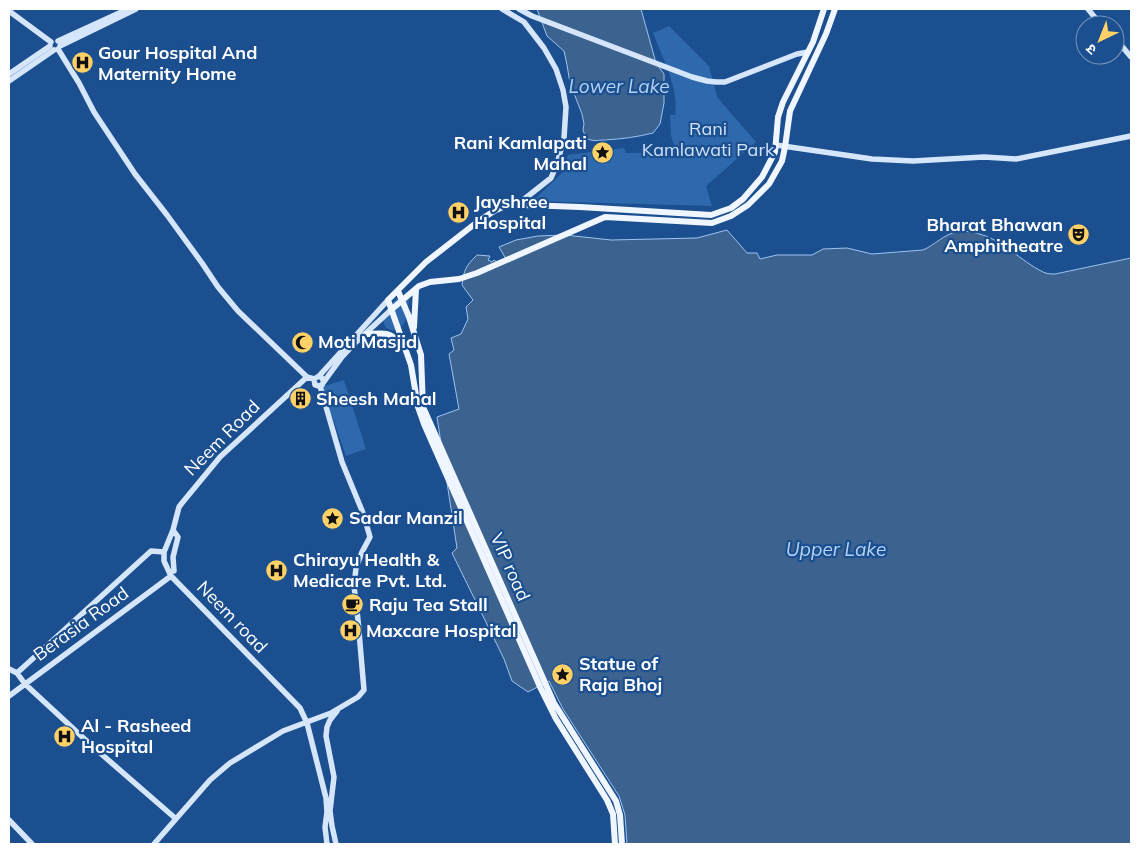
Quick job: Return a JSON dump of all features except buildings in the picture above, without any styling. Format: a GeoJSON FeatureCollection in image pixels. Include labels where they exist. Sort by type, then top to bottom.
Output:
{"type":"FeatureCollection","features":[{"type":"Feature","properties":{"kind":"main road"},"geometry":{"type":"LineString","coordinates":[[9,74],[55,46],[128,9]]}},
{"type":"Feature","properties":{"kind":"main road"},"geometry":{"type":"LineString","coordinates":[[9,81],[55,46],[136,9]]}},
{"type":"Feature","properties":{"kind":"main road"},"geometry":{"type":"LineString","coordinates":[[502,9],[524,22],[544,48],[556,69],[566,107],[564,138],[557,164],[550,178],[513,206]]}},
{"type":"Feature","properties":{"kind":"main road"},"geometry":{"type":"LineString","coordinates":[[519,9],[532,16],[707,81],[731,80],[804,52]]}},
{"type":"Feature","properties":{"kind":"main road"},"geometry":{"type":"LineString","coordinates":[[316,378],[426,262],[476,223],[505,206],[580,207],[711,215],[731,208],[743,199],[762,177],[775,152],[778,117],[781,108],[804,52],[817,30],[824,9]]}},
{"type":"Feature","properties":{"kind":"main road"},"geometry":{"type":"LineString","coordinates":[[322,385],[354,343],[417,287],[430,282],[477,273],[605,217],[712,223],[731,216],[748,206],[769,184],[782,161],[790,111],[826,34],[835,9]]}},
{"type":"Feature","properties":{"kind":"main road"},"geometry":{"type":"LineString","coordinates":[[9,11],[55,46],[79,83],[94,112],[135,174],[168,216],[218,287],[238,311],[307,378],[323,379],[322,385],[342,462],[363,513],[370,537],[356,568],[354,586],[364,690],[358,698],[340,708],[307,723],[283,731],[230,763],[210,780],[154,844]]}},
{"type":"Feature","properties":{"kind":"main road"},"geometry":{"type":"LineString","coordinates":[[776,145],[872,159],[913,161],[984,157],[1016,159],[1131,136]]}},
{"type":"Feature","properties":{"kind":"main road"},"geometry":{"type":"LineString","coordinates":[[414,331],[417,287]]}},
{"type":"Feature","properties":{"kind":"main road","name":"VIP road"},"geometry":{"type":"LineString","coordinates":[[398,291],[414,331],[421,355],[424,407],[427,423]]}},
{"type":"Feature","properties":{"kind":"main road","name":"VIP road"},"geometry":{"type":"LineString","coordinates":[[388,300],[411,365],[418,408],[427,423],[556,718],[607,800],[613,814],[615,844]]}},
{"type":"Feature","properties":{"kind":"main road"},"geometry":{"type":"LineString","coordinates":[[366,334],[388,334],[395,337],[405,348]]}},
{"type":"Feature","properties":{"kind":"main road","name":"Neem Road"},"geometry":{"type":"LineString","coordinates":[[173,530],[179,507],[220,458],[307,378]]}},
{"type":"Feature","properties":{"kind":"main road"},"geometry":{"type":"LineString","coordinates":[[173,530],[178,537],[173,557],[173,574]]}},
{"type":"Feature","properties":{"kind":"main road"},"geometry":{"type":"LineString","coordinates":[[17,674],[152,551],[164,552],[173,530]]}},
{"type":"Feature","properties":{"kind":"main road","name":"Neem road"},"geometry":{"type":"LineString","coordinates":[[164,552],[164,561],[173,574],[300,708],[307,723],[329,797]]}},
{"type":"Feature","properties":{"kind":"main road","name":"Berasia Road"},"geometry":{"type":"LineString","coordinates":[[9,696],[173,574]]}},
{"type":"Feature","properties":{"kind":"main road"},"geometry":{"type":"LineString","coordinates":[[9,669],[17,674],[25,684],[91,745],[176,818]]}},
{"type":"Feature","properties":{"kind":"main road","name":"VIP road"},"geometry":{"type":"LineString","coordinates":[[543,687],[616,801],[620,815],[622,844]]}},
{"type":"Feature","properties":{"kind":"main road"},"geometry":{"type":"LineString","coordinates":[[328,844],[325,827],[334,777],[326,736],[330,720],[340,708]]}},
{"type":"Feature","properties":{"kind":"main road"},"geometry":{"type":"LineString","coordinates":[[329,797],[336,844]]}},
{"type":"Feature","properties":{"kind":"main road"},"geometry":{"type":"LineString","coordinates":[[9,820],[32,844]]}},
{"type":"Feature","properties":{"kind":"green space","name":"Rani Kamlawati Park"},"geometry":{"type":"Polygon","coordinates":[[[669,26],[709,66],[717,97],[756,142],[706,186],[712,206],[533,201],[563,172],[568,155],[624,148],[626,153],[677,153],[671,136],[670,115],[675,115],[675,94],[653,33],[669,26]]]}},
{"type":"Feature","properties":{"kind":"green space"},"geometry":{"type":"Polygon","coordinates":[[[399,297],[408,297],[407,317],[402,326],[397,330],[391,330],[386,328],[384,316],[389,307],[399,297]]]}},
{"type":"Feature","properties":{"kind":"green space"},"geometry":{"type":"Polygon","coordinates":[[[344,380],[366,449],[346,456],[322,387],[344,380]]]}},
{"type":"Feature","properties":{"kind":"water","name":"Lower Lake"},"geometry":{"type":"Polygon","coordinates":[[[537,9],[641,9],[656,63],[664,74],[664,103],[660,124],[653,133],[611,140],[586,138],[583,130],[582,114],[570,83],[564,51],[547,36],[537,9]]]}},
{"type":"Feature","properties":{"kind":"water","name":"Upper Lake"},"geometry":{"type":"Polygon","coordinates":[[[727,230],[747,253],[757,253],[760,259],[777,255],[812,255],[823,249],[847,248],[872,254],[923,250],[952,233],[962,231],[976,233],[995,240],[1035,267],[1049,274],[1131,258],[1131,844],[627,844],[625,815],[619,796],[563,709],[549,681],[528,692],[512,681],[504,659],[452,553],[457,548],[437,417],[459,409],[449,354],[454,350],[451,338],[461,334],[468,319],[466,307],[473,300],[462,285],[466,268],[477,255],[490,256],[488,260],[492,262],[494,260],[500,264],[506,259],[499,247],[516,240],[538,236],[565,235],[611,240],[697,238],[727,230]]]}},
{"type":"Feature","properties":{"kind":"place","name":"Gour Hospital And Maternity Home"},"geometry":{"type":"Point","coordinates":[82,63]}},
{"type":"Feature","properties":{"kind":"place","name":"Rani Kamlapati Mahal"},"geometry":{"type":"Point","coordinates":[603,153]}},
{"type":"Feature","properties":{"kind":"place","name":"Jayshree Hospital"},"geometry":{"type":"Point","coordinates":[458,212]}},
{"type":"Feature","properties":{"kind":"place","name":"Bharat Bhawan Amphitheatre"},"geometry":{"type":"Point","coordinates":[1079,235]}},
{"type":"Feature","properties":{"kind":"place","name":"Moti Masjid"},"geometry":{"type":"Point","coordinates":[302,342]}},
{"type":"Feature","properties":{"kind":"place","name":"Sheesh Mahal"},"geometry":{"type":"Point","coordinates":[300,399]}},
{"type":"Feature","properties":{"kind":"place","name":"Sadar Manzil"},"geometry":{"type":"Point","coordinates":[333,518]}},
{"type":"Feature","properties":{"kind":"place","name":"Chirayu Health & Medicare Pvt. Ltd."},"geometry":{"type":"Point","coordinates":[277,570]}},
{"type":"Feature","properties":{"kind":"place","name":"Raju Tea Stall"},"geometry":{"type":"Point","coordinates":[353,605]}},
{"type":"Feature","properties":{"kind":"place","name":"Maxcare Hospital"},"geometry":{"type":"Point","coordinates":[350,631]}},
{"type":"Feature","properties":{"kind":"place","name":"Statue of Raja Bhoj"},"geometry":{"type":"Point","coordinates":[563,674]}},
{"type":"Feature","properties":{"kind":"place","name":"Al - Rasheed Hospital"},"geometry":{"type":"Point","coordinates":[65,736]}}]}
